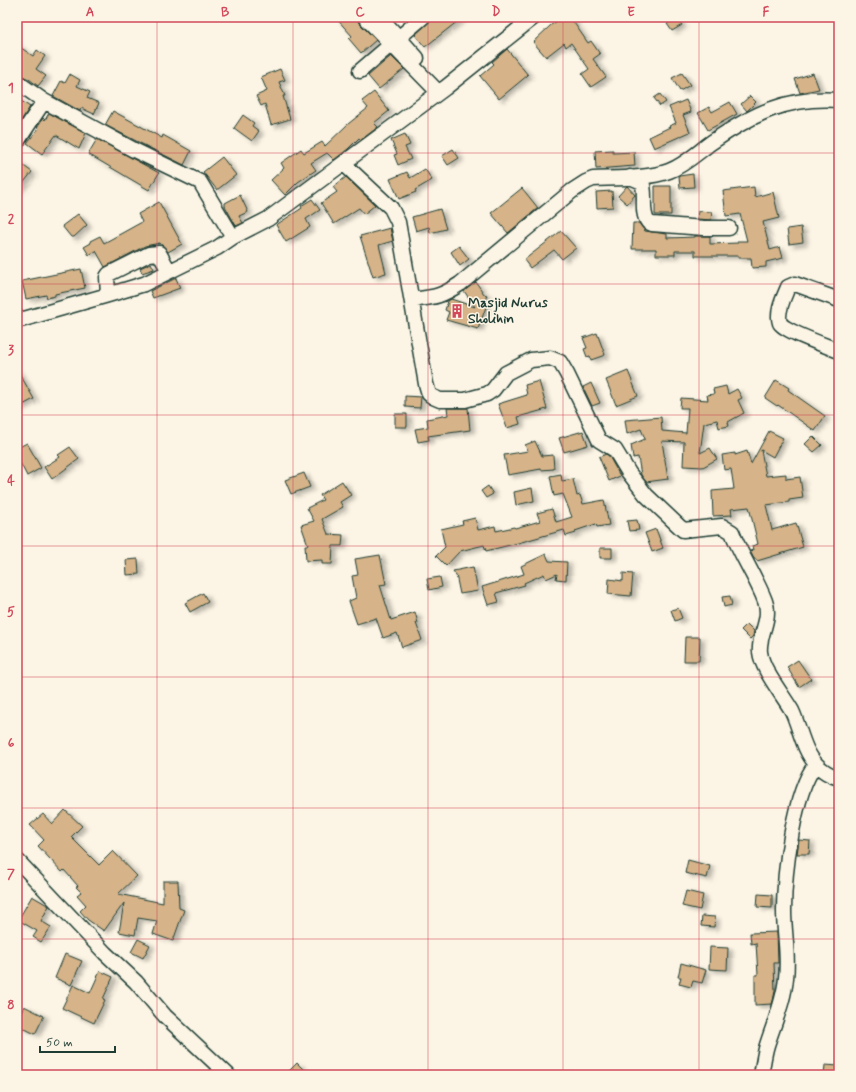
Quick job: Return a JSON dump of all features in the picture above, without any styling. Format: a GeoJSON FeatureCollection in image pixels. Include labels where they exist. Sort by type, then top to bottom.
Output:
{"type":"FeatureCollection","features":[{"type":"Feature","properties":{"kind":"street"},"geometry":{"type":"LineString","coordinates":[[365,17],[395,41],[442,90]]}},
{"type":"Feature","properties":{"kind":"street"},"geometry":{"type":"LineString","coordinates":[[380,17],[395,41]]}},
{"type":"Feature","properties":{"kind":"street"},"geometry":{"type":"LineString","coordinates":[[360,71],[423,17]]}},
{"type":"Feature","properties":{"kind":"street"},"geometry":{"type":"LineString","coordinates":[[17,321],[144,284],[217,248],[233,237],[268,219],[442,90],[534,17]]}},
{"type":"Feature","properties":{"kind":"street"},"geometry":{"type":"LineString","coordinates":[[17,82],[44,101],[134,150],[200,182],[233,237]]}},
{"type":"Feature","properties":{"kind":"street"},"geometry":{"type":"LineString","coordinates":[[412,300],[435,297],[445,294],[455,288],[572,191],[586,182],[594,179],[653,175],[670,171],[736,127],[772,108],[792,102],[830,99],[839,100]]}},
{"type":"Feature","properties":{"kind":"street"},"geometry":{"type":"LineString","coordinates":[[17,142],[44,101]]}},
{"type":"Feature","properties":{"kind":"street"},"geometry":{"type":"LineString","coordinates":[[344,164],[391,208],[398,222],[426,384],[430,394],[440,400],[465,400],[487,394],[493,390],[506,373],[531,360],[550,358],[560,362],[599,440],[615,450],[629,473],[646,495],[680,528],[688,531],[722,526],[732,532],[766,602],[767,618],[760,644],[762,662],[792,712],[807,750],[816,764],[827,773],[839,778]]}},
{"type":"Feature","properties":{"kind":"street"},"geometry":{"type":"LineString","coordinates":[[630,177],[642,182],[644,187],[644,215],[648,222],[652,224],[704,228],[729,228]]}},
{"type":"Feature","properties":{"kind":"street"},"geometry":{"type":"LineString","coordinates":[[108,295],[107,277],[109,274],[149,254],[159,252],[169,271]]}},
{"type":"Feature","properties":{"kind":"street"},"geometry":{"type":"LineString","coordinates":[[839,300],[801,285],[793,284],[788,287],[780,309],[780,322],[782,326],[839,351]]}},
{"type":"Feature","properties":{"kind":"street"},"geometry":{"type":"LineString","coordinates":[[761,1075],[766,1047],[784,991],[788,967],[784,911],[790,842],[804,785],[810,771],[816,764]]}},
{"type":"Feature","properties":{"kind":"street"},"geometry":{"type":"LineString","coordinates":[[17,860],[100,947],[136,982],[165,1016],[228,1075]]}},
{"type":"Feature","properties":{"kind":"building"},"geometry":{"type":"Polygon","coordinates":[[[335,17],[357,17],[359,23],[376,40],[361,53],[349,39],[352,36],[335,17]]]}},
{"type":"Feature","properties":{"kind":"building"},"geometry":{"type":"Polygon","coordinates":[[[434,17],[463,17],[425,47],[415,35],[434,17]]]}},
{"type":"Feature","properties":{"kind":"building"},"geometry":{"type":"Polygon","coordinates":[[[563,17],[570,17],[588,43],[591,41],[600,54],[593,59],[606,77],[591,87],[582,74],[589,69],[571,43],[566,47],[564,43],[546,57],[533,42],[551,25],[563,17]]]}},
{"type":"Feature","properties":{"kind":"building"},"geometry":{"type":"Polygon","coordinates":[[[677,18],[682,25],[672,31],[667,24],[677,18]]]}},
{"type":"Feature","properties":{"kind":"building"},"geometry":{"type":"Polygon","coordinates":[[[17,45],[33,56],[37,50],[45,56],[36,69],[46,76],[38,86],[29,79],[17,74],[17,45]]]}},
{"type":"Feature","properties":{"kind":"building"},"geometry":{"type":"Polygon","coordinates":[[[507,49],[528,75],[499,99],[480,76],[494,64],[492,62],[507,49]]]}},
{"type":"Feature","properties":{"kind":"building"},"geometry":{"type":"Polygon","coordinates":[[[391,56],[404,69],[379,89],[368,76],[391,56]]]}},
{"type":"Feature","properties":{"kind":"building"},"geometry":{"type":"Polygon","coordinates":[[[280,69],[285,80],[279,82],[285,96],[283,96],[290,119],[271,125],[265,104],[261,106],[256,96],[267,91],[261,77],[280,69]]]}},
{"type":"Feature","properties":{"kind":"building"},"geometry":{"type":"Polygon","coordinates":[[[682,73],[690,85],[680,91],[672,78],[682,73]]]}},
{"type":"Feature","properties":{"kind":"building"},"geometry":{"type":"Polygon","coordinates":[[[813,73],[819,89],[800,93],[795,79],[813,73]]]}},
{"type":"Feature","properties":{"kind":"building"},"geometry":{"type":"Polygon","coordinates":[[[70,74],[80,80],[77,86],[90,92],[87,98],[99,103],[94,114],[81,108],[80,111],[53,96],[61,81],[65,83],[70,74]]]}},
{"type":"Feature","properties":{"kind":"building"},"geometry":{"type":"Polygon","coordinates":[[[374,92],[389,111],[374,123],[378,127],[361,140],[359,138],[334,160],[327,153],[311,163],[316,170],[298,182],[285,195],[271,180],[284,168],[281,163],[301,149],[304,153],[322,142],[325,146],[348,124],[368,108],[362,101],[374,92]]]}},
{"type":"Feature","properties":{"kind":"building"},"geometry":{"type":"Polygon","coordinates":[[[660,94],[666,102],[660,106],[654,98],[660,94]]]}},
{"type":"Feature","properties":{"kind":"building"},"geometry":{"type":"Polygon","coordinates":[[[750,96],[756,102],[747,111],[741,104],[750,96]]]}},
{"type":"Feature","properties":{"kind":"building"},"geometry":{"type":"Polygon","coordinates":[[[17,98],[30,107],[17,127],[17,98]]]}},
{"type":"Feature","properties":{"kind":"building"},"geometry":{"type":"Polygon","coordinates":[[[686,100],[691,112],[683,115],[690,132],[654,148],[649,137],[676,123],[669,107],[686,100]]]}},
{"type":"Feature","properties":{"kind":"building"},"geometry":{"type":"Polygon","coordinates":[[[730,102],[737,114],[708,130],[698,113],[709,107],[712,112],[730,102]]]}},
{"type":"Feature","properties":{"kind":"building"},"geometry":{"type":"Polygon","coordinates":[[[113,111],[162,138],[163,135],[191,151],[184,165],[105,125],[113,111]]]}},
{"type":"Feature","properties":{"kind":"building"},"geometry":{"type":"Polygon","coordinates":[[[49,113],[86,133],[79,149],[56,135],[42,154],[27,143],[39,128],[37,127],[43,118],[45,120],[49,113]]]}},
{"type":"Feature","properties":{"kind":"building"},"geometry":{"type":"Polygon","coordinates":[[[243,115],[254,123],[252,126],[259,131],[252,141],[234,128],[243,115]]]}},
{"type":"Feature","properties":{"kind":"building"},"geometry":{"type":"Polygon","coordinates":[[[405,134],[410,145],[405,147],[411,159],[398,165],[394,155],[397,154],[391,140],[405,134]]]}},
{"type":"Feature","properties":{"kind":"building"},"geometry":{"type":"Polygon","coordinates":[[[97,139],[159,173],[149,190],[88,154],[97,139]]]}},
{"type":"Feature","properties":{"kind":"building"},"geometry":{"type":"Polygon","coordinates":[[[453,149],[459,158],[448,165],[442,156],[453,149]]]}},
{"type":"Feature","properties":{"kind":"building"},"geometry":{"type":"Polygon","coordinates":[[[613,150],[613,153],[634,152],[635,166],[596,169],[595,151],[613,150]]]}},
{"type":"Feature","properties":{"kind":"building"},"geometry":{"type":"Polygon","coordinates":[[[222,157],[236,175],[217,190],[203,172],[222,157]]]}},
{"type":"Feature","properties":{"kind":"building"},"geometry":{"type":"Polygon","coordinates":[[[17,161],[32,172],[17,191],[17,161]]]}},
{"type":"Feature","properties":{"kind":"building"},"geometry":{"type":"Polygon","coordinates":[[[425,169],[432,180],[415,190],[416,192],[399,199],[390,179],[407,172],[410,178],[425,169]]]}},
{"type":"Feature","properties":{"kind":"building"},"geometry":{"type":"Polygon","coordinates":[[[693,174],[694,187],[680,188],[679,176],[693,174]]]}},
{"type":"Feature","properties":{"kind":"building"},"geometry":{"type":"Polygon","coordinates":[[[346,177],[375,205],[364,214],[359,208],[334,224],[321,203],[337,192],[333,187],[346,177]]]}},
{"type":"Feature","properties":{"kind":"building"},"geometry":{"type":"Polygon","coordinates":[[[627,186],[635,195],[627,204],[618,196],[627,186]]]}},
{"type":"Feature","properties":{"kind":"building"},"geometry":{"type":"Polygon","coordinates":[[[655,186],[671,186],[671,215],[655,215],[655,186]]]}},
{"type":"Feature","properties":{"kind":"building"},"geometry":{"type":"Polygon","coordinates":[[[754,187],[755,197],[773,192],[779,218],[763,222],[770,250],[780,247],[783,258],[766,262],[766,267],[752,268],[751,258],[738,258],[738,256],[695,256],[695,251],[675,251],[675,255],[656,255],[656,249],[632,249],[633,223],[639,223],[645,231],[667,234],[667,238],[710,236],[710,244],[738,243],[738,241],[747,241],[740,214],[726,216],[723,191],[754,187]]]}},
{"type":"Feature","properties":{"kind":"building"},"geometry":{"type":"Polygon","coordinates":[[[522,188],[538,208],[508,233],[491,213],[522,188]]]}},
{"type":"Feature","properties":{"kind":"building"},"geometry":{"type":"Polygon","coordinates":[[[612,191],[613,207],[597,208],[596,192],[612,191]]]}},
{"type":"Feature","properties":{"kind":"building"},"geometry":{"type":"Polygon","coordinates":[[[240,195],[248,212],[239,216],[243,223],[236,226],[225,206],[225,203],[240,195]]]}},
{"type":"Feature","properties":{"kind":"building"},"geometry":{"type":"Polygon","coordinates":[[[312,199],[320,210],[306,219],[310,227],[286,242],[276,225],[302,208],[301,206],[312,199]]]}},
{"type":"Feature","properties":{"kind":"building"},"geometry":{"type":"Polygon","coordinates":[[[159,202],[182,244],[168,252],[160,243],[145,246],[105,267],[96,251],[89,255],[84,247],[91,243],[90,241],[100,236],[104,243],[142,222],[138,214],[159,202]]]}},
{"type":"Feature","properties":{"kind":"building"},"geometry":{"type":"Polygon","coordinates":[[[440,209],[446,229],[430,233],[429,227],[416,231],[412,217],[440,209]]]}},
{"type":"Feature","properties":{"kind":"building"},"geometry":{"type":"Polygon","coordinates":[[[698,211],[712,212],[711,220],[697,219],[698,211]]]}},
{"type":"Feature","properties":{"kind":"building"},"geometry":{"type":"Polygon","coordinates":[[[78,214],[87,225],[74,237],[71,237],[62,226],[78,214]]]}},
{"type":"Feature","properties":{"kind":"building"},"geometry":{"type":"Polygon","coordinates":[[[801,227],[803,242],[789,244],[787,229],[801,227]]]}},
{"type":"Feature","properties":{"kind":"building"},"geometry":{"type":"Polygon","coordinates":[[[390,228],[393,241],[379,245],[386,273],[373,277],[360,236],[390,228]]]}},
{"type":"Feature","properties":{"kind":"building"},"geometry":{"type":"Polygon","coordinates":[[[561,231],[576,248],[562,259],[554,250],[530,268],[524,260],[561,231]]]}},
{"type":"Feature","properties":{"kind":"building"},"geometry":{"type":"Polygon","coordinates":[[[459,246],[469,259],[460,266],[451,252],[459,246]]]}},
{"type":"Feature","properties":{"kind":"building"},"geometry":{"type":"Polygon","coordinates":[[[151,263],[154,269],[142,273],[140,268],[151,263]]]}},
{"type":"Feature","properties":{"kind":"building"},"geometry":{"type":"Polygon","coordinates":[[[81,269],[85,288],[55,294],[55,296],[47,298],[46,295],[26,299],[22,281],[81,269]]]}},
{"type":"Feature","properties":{"kind":"building"},"geometry":{"type":"Polygon","coordinates":[[[176,278],[180,288],[153,298],[150,291],[176,278]]]}},
{"type":"Feature","properties":{"kind":"building"},"geometry":{"type":"Polygon","coordinates":[[[476,282],[484,294],[487,295],[483,306],[486,307],[478,329],[446,320],[449,312],[445,310],[448,301],[451,299],[475,307],[464,291],[476,282]]]}},
{"type":"Feature","properties":{"kind":"building"},"geometry":{"type":"Polygon","coordinates":[[[597,333],[605,355],[591,360],[590,356],[587,357],[584,349],[587,348],[583,338],[597,333]]]}},
{"type":"Feature","properties":{"kind":"building"},"geometry":{"type":"Polygon","coordinates":[[[17,369],[34,399],[17,408],[17,369]]]}},
{"type":"Feature","properties":{"kind":"building"},"geometry":{"type":"Polygon","coordinates":[[[628,371],[638,396],[616,405],[606,380],[628,371]]]}},
{"type":"Feature","properties":{"kind":"building"},"geometry":{"type":"Polygon","coordinates":[[[776,380],[789,388],[788,390],[825,416],[815,431],[778,405],[777,406],[765,398],[776,380]]]}},
{"type":"Feature","properties":{"kind":"building"},"geometry":{"type":"Polygon","coordinates":[[[539,381],[547,409],[518,417],[520,424],[507,428],[498,404],[527,395],[525,385],[539,381]]]}},
{"type":"Feature","properties":{"kind":"building"},"geometry":{"type":"Polygon","coordinates":[[[591,383],[600,403],[592,406],[583,387],[591,383]]]}},
{"type":"Feature","properties":{"kind":"building"},"geometry":{"type":"Polygon","coordinates":[[[726,386],[728,394],[737,389],[742,398],[738,400],[744,413],[728,422],[729,426],[719,428],[717,420],[704,423],[700,453],[710,448],[717,459],[703,467],[683,466],[684,442],[662,441],[668,479],[646,482],[641,475],[638,457],[633,458],[631,445],[645,439],[641,429],[627,434],[625,420],[661,417],[662,431],[686,433],[688,408],[680,408],[681,398],[708,400],[707,395],[714,394],[713,389],[726,386]]]}},
{"type":"Feature","properties":{"kind":"building"},"geometry":{"type":"Polygon","coordinates":[[[405,396],[421,397],[420,408],[405,407],[405,396]]]}},
{"type":"Feature","properties":{"kind":"building"},"geometry":{"type":"Polygon","coordinates":[[[447,408],[468,408],[470,430],[428,436],[429,440],[418,442],[415,429],[428,427],[427,419],[448,415],[447,408]]]}},
{"type":"Feature","properties":{"kind":"building"},"geometry":{"type":"Polygon","coordinates":[[[395,414],[407,414],[407,427],[395,427],[395,414]]]}},
{"type":"Feature","properties":{"kind":"building"},"geometry":{"type":"Polygon","coordinates":[[[583,431],[588,445],[564,452],[559,438],[583,431]]]}},
{"type":"Feature","properties":{"kind":"building"},"geometry":{"type":"Polygon","coordinates":[[[769,431],[783,438],[773,457],[761,450],[766,476],[786,474],[786,479],[800,477],[803,498],[789,500],[789,502],[766,505],[772,530],[796,523],[803,547],[757,561],[754,559],[750,551],[753,550],[752,546],[758,544],[749,507],[731,509],[732,515],[713,516],[712,491],[734,489],[731,469],[724,470],[722,455],[735,453],[735,455],[747,451],[751,464],[769,431]]]}},
{"type":"Feature","properties":{"kind":"building"},"geometry":{"type":"Polygon","coordinates":[[[813,436],[822,445],[814,452],[805,444],[813,436]]]}},
{"type":"Feature","properties":{"kind":"building"},"geometry":{"type":"Polygon","coordinates":[[[535,441],[542,456],[553,455],[554,469],[541,469],[508,475],[504,455],[528,451],[525,445],[535,441]]]}},
{"type":"Feature","properties":{"kind":"building"},"geometry":{"type":"Polygon","coordinates":[[[27,443],[41,468],[27,476],[17,457],[17,448],[27,443]]]}},
{"type":"Feature","properties":{"kind":"building"},"geometry":{"type":"Polygon","coordinates":[[[70,447],[79,459],[52,479],[44,467],[60,457],[58,455],[70,447]]]}},
{"type":"Feature","properties":{"kind":"building"},"geometry":{"type":"Polygon","coordinates":[[[606,454],[609,456],[620,476],[609,481],[599,457],[606,454]]]}},
{"type":"Feature","properties":{"kind":"building"},"geometry":{"type":"Polygon","coordinates":[[[304,473],[310,487],[291,494],[285,480],[304,473]]]}},
{"type":"Feature","properties":{"kind":"building"},"geometry":{"type":"Polygon","coordinates":[[[561,474],[562,481],[573,479],[577,496],[580,495],[583,504],[604,500],[609,525],[597,527],[596,524],[575,531],[576,533],[566,536],[564,530],[486,551],[484,545],[460,551],[446,566],[436,556],[445,547],[441,529],[463,524],[462,521],[475,518],[478,530],[495,526],[496,531],[515,528],[540,521],[537,513],[552,509],[556,522],[572,517],[563,494],[554,496],[550,476],[561,474]]]}},
{"type":"Feature","properties":{"kind":"building"},"geometry":{"type":"Polygon","coordinates":[[[342,481],[351,495],[340,502],[343,507],[322,519],[328,534],[343,535],[342,546],[333,546],[332,564],[322,564],[322,560],[306,561],[305,545],[308,545],[301,525],[314,521],[307,508],[323,500],[320,495],[342,481]]]}},
{"type":"Feature","properties":{"kind":"building"},"geometry":{"type":"Polygon","coordinates":[[[488,486],[493,494],[486,498],[481,491],[488,486]]]}},
{"type":"Feature","properties":{"kind":"building"},"geometry":{"type":"Polygon","coordinates":[[[532,488],[534,501],[516,505],[514,492],[532,488]]]}},
{"type":"Feature","properties":{"kind":"building"},"geometry":{"type":"Polygon","coordinates":[[[637,520],[639,530],[629,531],[627,521],[637,520]]]}},
{"type":"Feature","properties":{"kind":"building"},"geometry":{"type":"Polygon","coordinates":[[[656,529],[663,548],[652,552],[645,533],[656,529]]]}},
{"type":"Feature","properties":{"kind":"building"},"geometry":{"type":"Polygon","coordinates":[[[600,548],[612,548],[612,558],[600,558],[600,548]]]}},
{"type":"Feature","properties":{"kind":"building"},"geometry":{"type":"Polygon","coordinates":[[[546,554],[549,561],[567,562],[566,580],[556,579],[557,574],[546,579],[544,574],[524,583],[525,585],[496,593],[499,602],[488,605],[482,587],[524,574],[521,566],[546,554]]]}},
{"type":"Feature","properties":{"kind":"building"},"geometry":{"type":"Polygon","coordinates":[[[380,555],[386,584],[380,585],[391,620],[415,612],[418,623],[416,623],[422,640],[402,647],[397,633],[383,638],[376,618],[357,624],[349,601],[356,598],[352,576],[358,575],[355,559],[380,555]]]}},
{"type":"Feature","properties":{"kind":"building"},"geometry":{"type":"Polygon","coordinates":[[[138,559],[139,574],[127,575],[126,560],[138,559]]]}},
{"type":"Feature","properties":{"kind":"building"},"geometry":{"type":"Polygon","coordinates":[[[473,567],[478,591],[460,594],[456,575],[453,571],[473,567]]]}},
{"type":"Feature","properties":{"kind":"building"},"geometry":{"type":"Polygon","coordinates":[[[623,573],[633,574],[631,596],[608,594],[609,579],[623,581],[623,573]]]}},
{"type":"Feature","properties":{"kind":"building"},"geometry":{"type":"Polygon","coordinates":[[[440,577],[442,587],[429,590],[427,579],[440,577]]]}},
{"type":"Feature","properties":{"kind":"building"},"geometry":{"type":"Polygon","coordinates":[[[203,593],[208,602],[190,612],[185,603],[203,593]]]}},
{"type":"Feature","properties":{"kind":"building"},"geometry":{"type":"Polygon","coordinates":[[[730,596],[732,605],[724,607],[722,597],[730,596]]]}},
{"type":"Feature","properties":{"kind":"building"},"geometry":{"type":"Polygon","coordinates":[[[678,608],[682,618],[675,621],[671,610],[678,608]]]}},
{"type":"Feature","properties":{"kind":"building"},"geometry":{"type":"Polygon","coordinates":[[[747,624],[754,631],[753,636],[750,639],[741,630],[747,624]]]}},
{"type":"Feature","properties":{"kind":"building"},"geometry":{"type":"Polygon","coordinates":[[[685,637],[700,637],[699,661],[684,661],[685,637]]]}},
{"type":"Feature","properties":{"kind":"building"},"geometry":{"type":"Polygon","coordinates":[[[798,660],[811,679],[799,687],[787,667],[798,660]]]}},
{"type":"Feature","properties":{"kind":"building"},"geometry":{"type":"Polygon","coordinates":[[[65,810],[82,826],[71,837],[99,865],[113,851],[137,876],[118,894],[163,903],[163,881],[178,881],[179,908],[184,910],[173,941],[153,934],[157,921],[138,918],[135,935],[119,932],[124,903],[104,931],[88,920],[80,911],[86,905],[77,895],[81,892],[76,887],[78,886],[64,870],[62,872],[38,846],[44,840],[30,825],[43,814],[52,824],[65,810]]]}},
{"type":"Feature","properties":{"kind":"building"},"geometry":{"type":"Polygon","coordinates":[[[799,840],[810,841],[809,854],[797,854],[799,840]]]}},
{"type":"Feature","properties":{"kind":"building"},"geometry":{"type":"Polygon","coordinates":[[[688,860],[710,866],[707,878],[685,873],[688,860]]]}},
{"type":"Feature","properties":{"kind":"building"},"geometry":{"type":"Polygon","coordinates":[[[686,891],[703,895],[700,910],[682,906],[686,891]]]}},
{"type":"Feature","properties":{"kind":"building"},"geometry":{"type":"Polygon","coordinates":[[[758,894],[772,895],[772,908],[757,907],[758,894]]]}},
{"type":"Feature","properties":{"kind":"building"},"geometry":{"type":"Polygon","coordinates":[[[32,896],[49,906],[41,921],[51,927],[41,942],[33,937],[37,931],[18,920],[32,896]]]}},
{"type":"Feature","properties":{"kind":"building"},"geometry":{"type":"Polygon","coordinates":[[[702,916],[715,917],[714,927],[701,926],[702,916]]]}},
{"type":"Feature","properties":{"kind":"building"},"geometry":{"type":"Polygon","coordinates":[[[777,932],[778,963],[774,963],[775,991],[773,1001],[772,1004],[755,1005],[755,975],[758,975],[756,943],[751,944],[750,933],[777,932]]]}},
{"type":"Feature","properties":{"kind":"building"},"geometry":{"type":"Polygon","coordinates":[[[138,939],[150,945],[143,958],[131,952],[138,939]]]}},
{"type":"Feature","properties":{"kind":"building"},"geometry":{"type":"Polygon","coordinates":[[[710,947],[728,948],[727,970],[709,969],[710,947]]]}},
{"type":"Feature","properties":{"kind":"building"},"geometry":{"type":"Polygon","coordinates":[[[65,954],[82,961],[71,985],[55,978],[65,954]]]}},
{"type":"Feature","properties":{"kind":"building"},"geometry":{"type":"Polygon","coordinates":[[[681,963],[706,970],[702,983],[693,981],[691,987],[679,984],[681,977],[678,977],[681,963]]]}},
{"type":"Feature","properties":{"kind":"building"},"geometry":{"type":"Polygon","coordinates":[[[100,971],[113,977],[103,999],[105,1000],[94,1023],[62,1008],[73,985],[90,993],[100,971]]]}},
{"type":"Feature","properties":{"kind":"building"},"geometry":{"type":"Polygon","coordinates":[[[24,1006],[44,1016],[35,1034],[17,1025],[17,1021],[24,1006]]]}},
{"type":"Feature","properties":{"kind":"building"},"geometry":{"type":"Polygon","coordinates":[[[297,1063],[309,1075],[285,1075],[297,1063]]]}},
{"type":"Feature","properties":{"kind":"building"},"geometry":{"type":"Polygon","coordinates":[[[825,1065],[839,1066],[839,1075],[824,1075],[825,1065]]]}},
{"type":"Feature","properties":{"kind":"place","name":"Masjid Nurus Sholihin"},"geometry":{"type":"Point","coordinates":[457,311]}}]}
